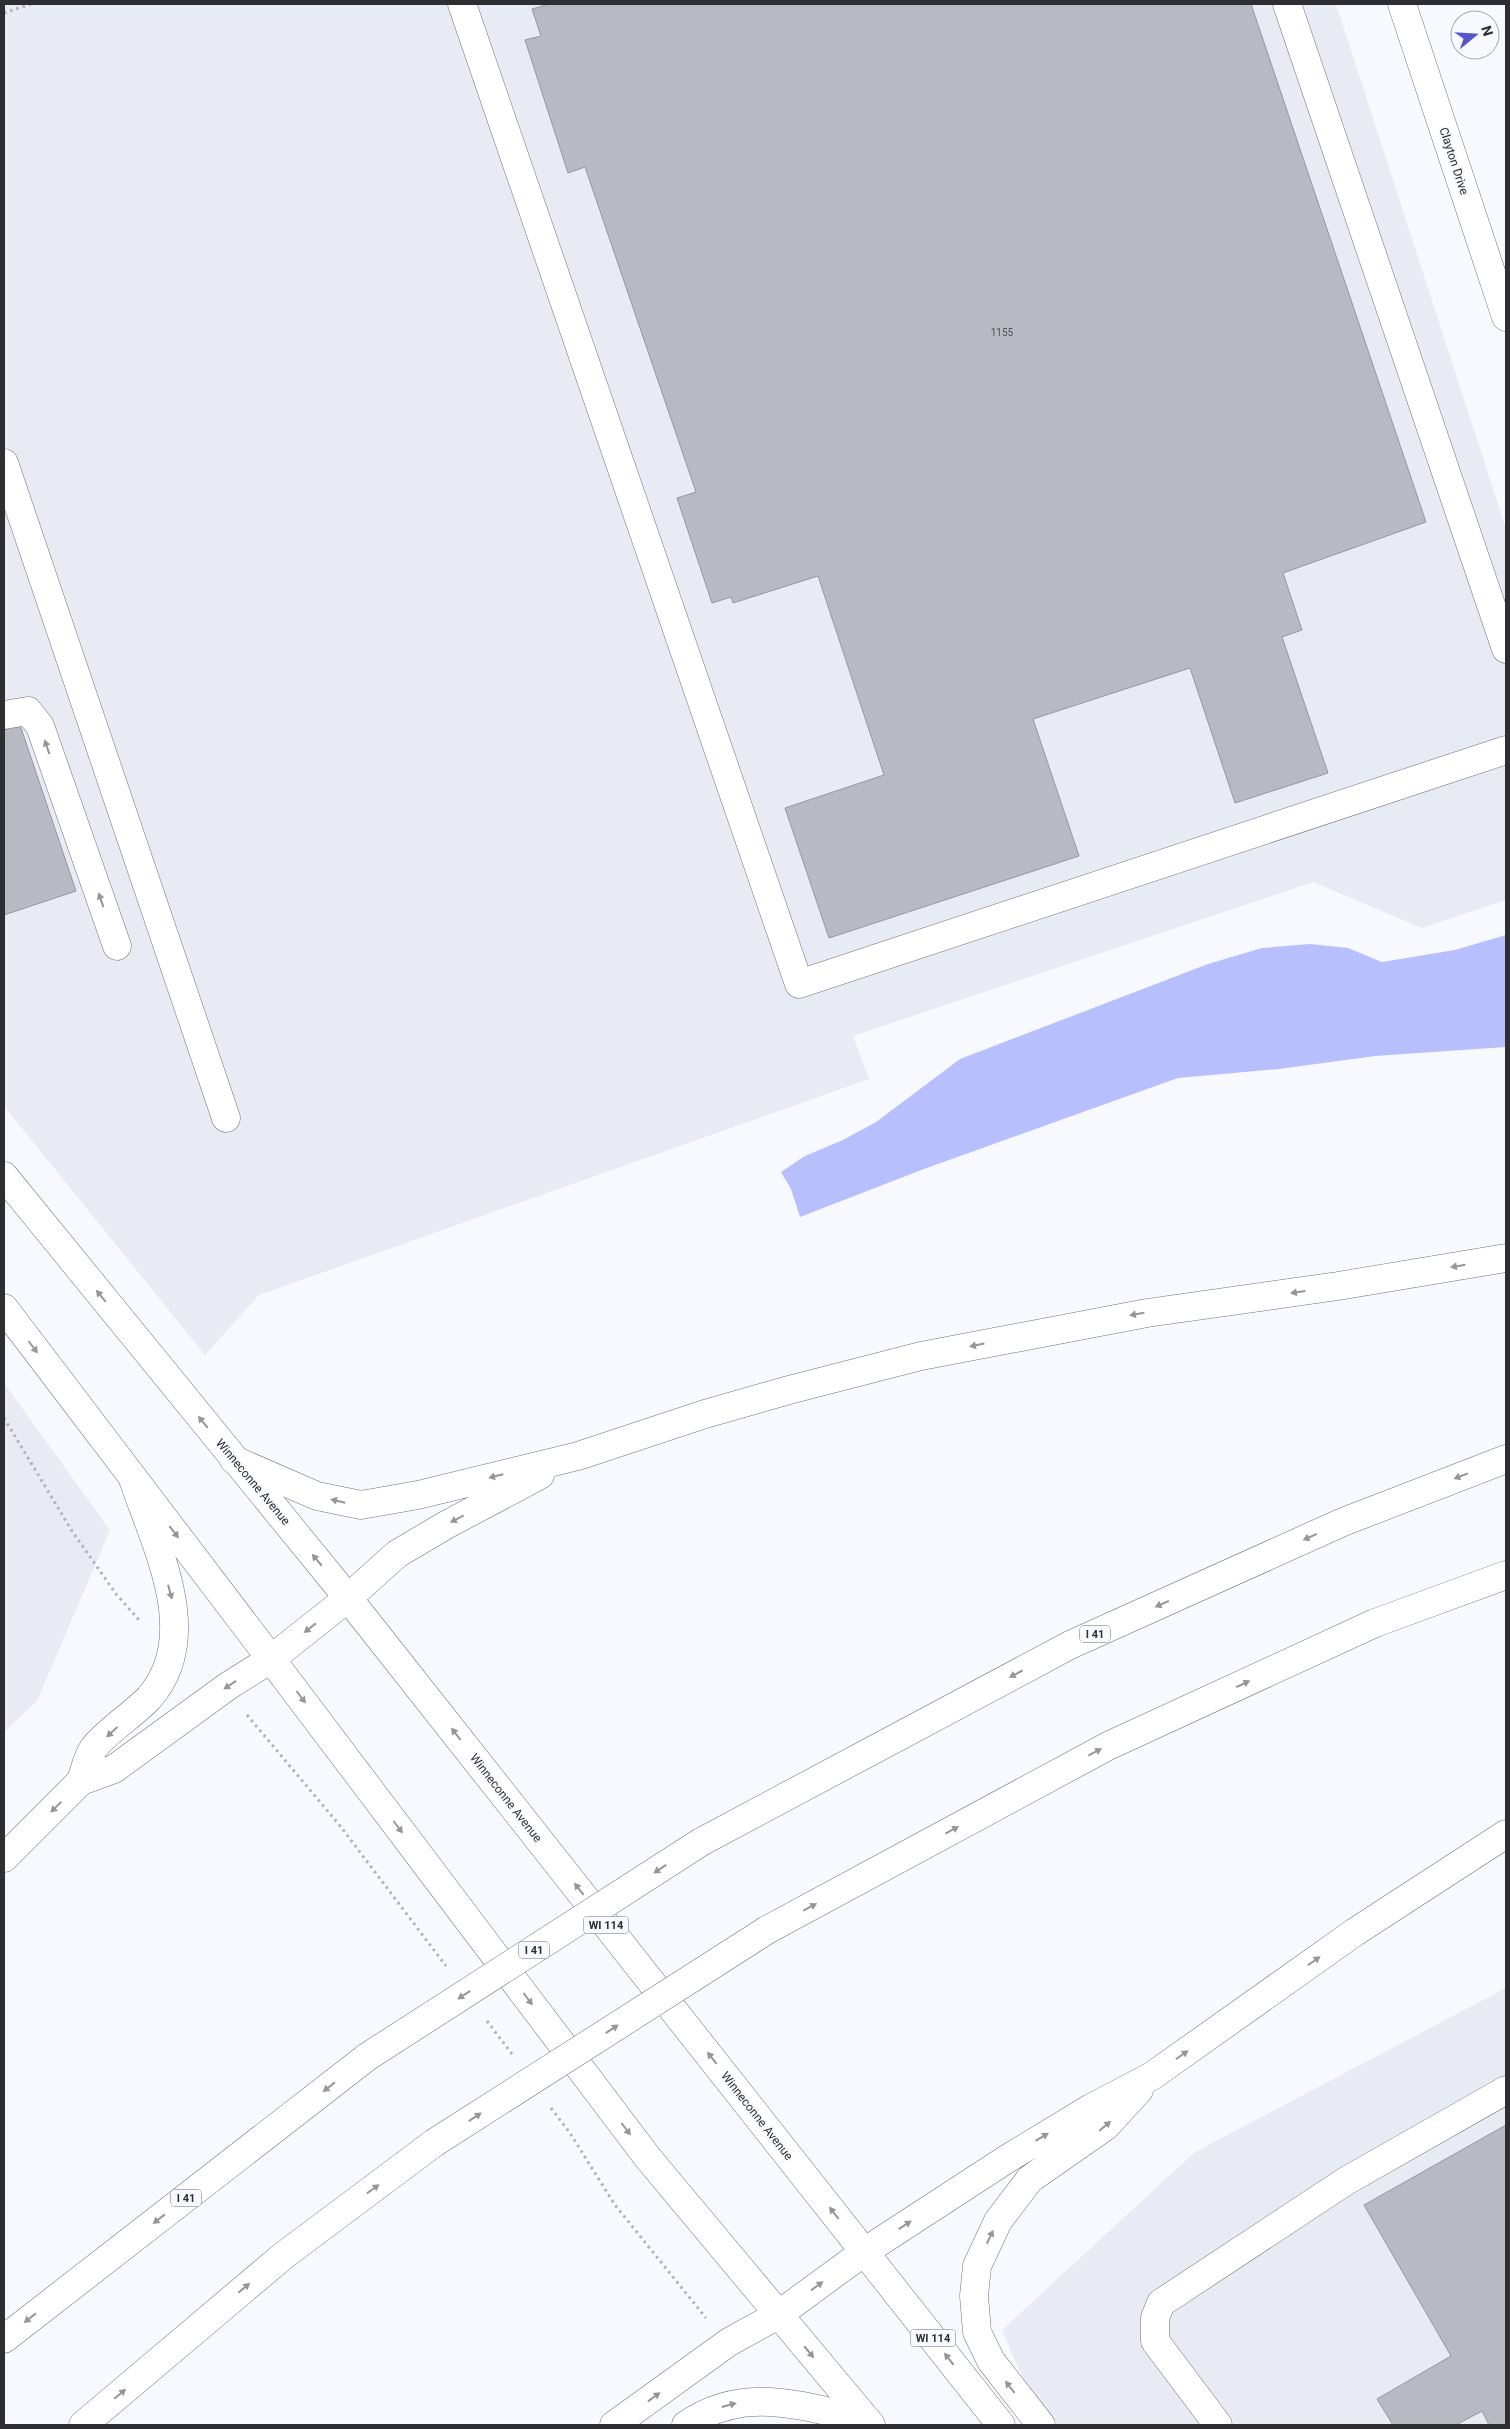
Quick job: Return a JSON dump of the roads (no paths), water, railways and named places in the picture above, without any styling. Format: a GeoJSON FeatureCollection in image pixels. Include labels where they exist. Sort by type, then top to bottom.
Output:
{"type":"FeatureCollection","features":[{"type":"Feature","properties":{"kind":"main road"},"geometry":{"type":"LineString","coordinates":[[462,4],[799,984],[1506,750]]}},
{"type":"Feature","properties":{"kind":"main road"},"geometry":{"type":"LineString","coordinates":[[1287,4],[1506,649]]}},
{"type":"Feature","properties":{"kind":"main road","name":"Clayton Drive"},"geometry":{"type":"LineString","coordinates":[[1402,4],[1506,318]]}},
{"type":"Feature","properties":{"kind":"main road"},"geometry":{"type":"LineString","coordinates":[[4,463],[226,1118]]}},
{"type":"Feature","properties":{"kind":"main road"},"geometry":{"type":"LineString","coordinates":[[4,715],[28,711],[40,726],[117,946]]}},
{"type":"Feature","properties":{"kind":"main road","name":"Winneconne Avenue"},"geometry":{"type":"LineString","coordinates":[[4,1176],[348,1598],[1001,2425]]}},
{"type":"Feature","properties":{"kind":"main road"},"geometry":{"type":"LineString","coordinates":[[234,1460],[317,1496],[361,1505],[418,1495],[578,1456],[714,1411],[920,1356],[1147,1313],[1338,1286],[1506,1258]]}},
{"type":"Feature","properties":{"kind":"main road"},"geometry":{"type":"LineString","coordinates":[[4,1308],[648,2158],[869,2423]]}},
{"type":"Feature","properties":{"kind":"main road"},"geometry":{"type":"LineString","coordinates":[[81,1781],[114,1769],[228,1686],[271,1658],[348,1598],[397,1554],[446,1525],[578,1456]]}},
{"type":"Feature","properties":{"kind":"main road","name":"I 41"},"geometry":{"type":"LineString","coordinates":[[4,2339],[368,2057],[701,1842],[1070,1645],[1343,1522],[1506,1459]]}},
{"type":"Feature","properties":{"kind":"main road"},"geometry":{"type":"LineString","coordinates":[[4,1858],[81,1781],[93,1749],[150,1697],[165,1672],[175,1641],[172,1594],[133,1479]]}},
{"type":"Feature","properties":{"kind":"main road"},"geometry":{"type":"LineString","coordinates":[[83,2425],[282,2256],[434,2144],[767,1930],[1108,1746],[1375,1623],[1506,1574]]}},
{"type":"Feature","properties":{"kind":"main road"},"geometry":{"type":"LineString","coordinates":[[614,2425],[729,2342],[778,2315],[864,2252],[1018,2152],[1091,2108],[1152,2076],[1355,1932],[1506,1834]]}},
{"type":"Feature","properties":{"kind":"main road"},"geometry":{"type":"LineString","coordinates":[[1041,2425],[990,2361],[977,2332],[974,2296],[977,2266],[998,2222],[1030,2178],[1106,2126],[1152,2076]]}},
{"type":"Feature","properties":{"kind":"main road"},"geometry":{"type":"LineString","coordinates":[[1218,2425],[1154,2341],[1154,2318],[1161,2303],[1346,2181],[1506,2090]]}},
{"type":"Feature","properties":{"kind":"main road"},"geometry":{"type":"LineString","coordinates":[[686,2425],[702,2414],[725,2405],[759,2400],[869,2423]]}},
{"type":"Feature","properties":{"kind":"water"},"geometry":{"type":"Polygon","coordinates":[[[1506,935],[1506,1047],[1375,1056],[1279,1069],[1178,1078],[924,1169],[800,1217],[791,1189],[781,1172],[805,1156],[843,1140],[876,1122],[960,1059],[1208,964],[1262,948],[1310,944],[1348,948],[1382,962],[1455,950],[1506,935]]]}}]}
